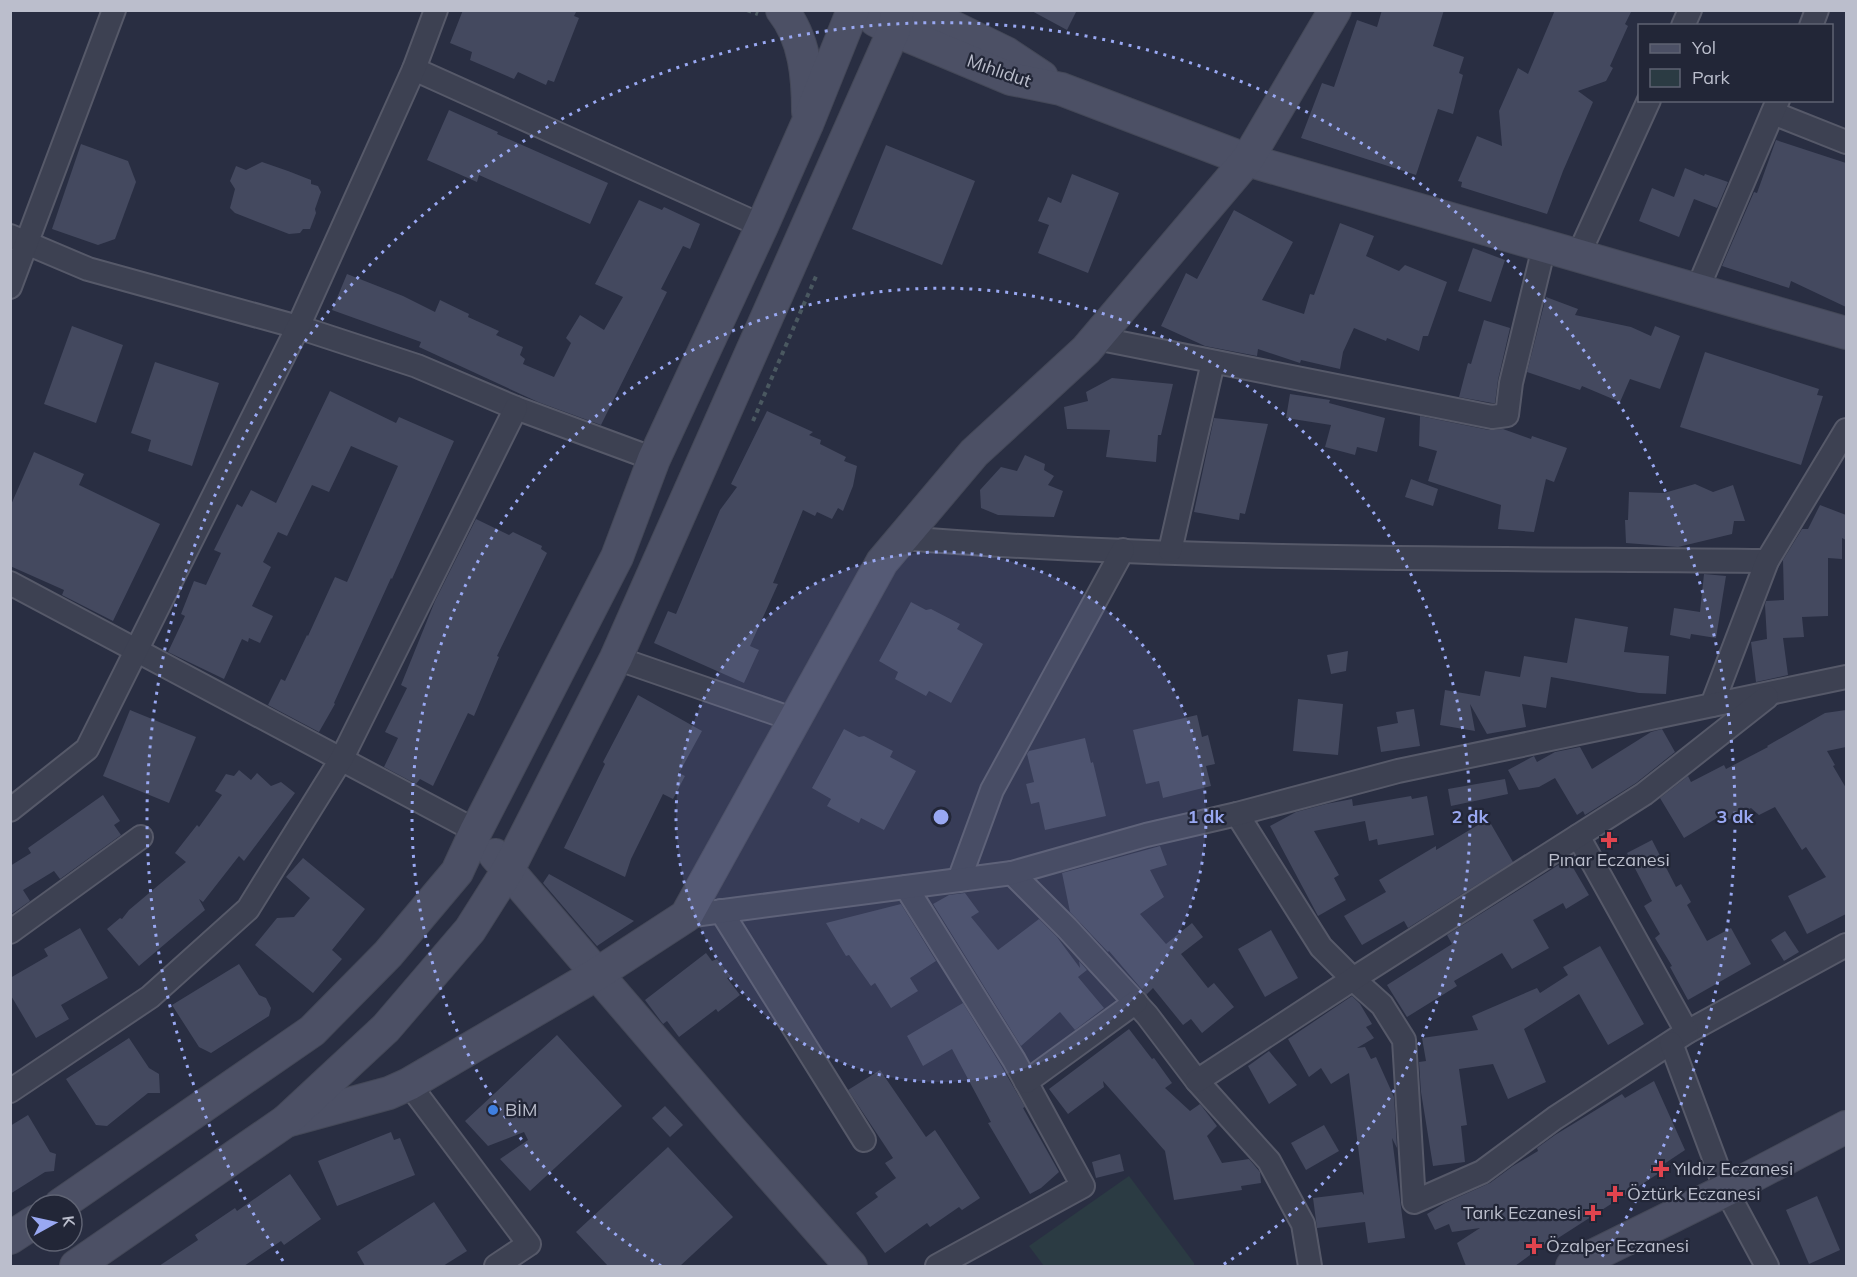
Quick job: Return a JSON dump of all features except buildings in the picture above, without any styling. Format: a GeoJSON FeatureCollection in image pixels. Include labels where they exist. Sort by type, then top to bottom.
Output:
{"type":"FeatureCollection","features":[{"type":"Feature","properties":{"kind":"main road"},"geometry":{"type":"LineString","coordinates":[[782,10],[790,21],[804,62],[808,84],[808,122]]}},
{"type":"Feature","properties":{"kind":"main road"},"geometry":{"type":"LineString","coordinates":[[77,1193],[312,1031],[388,954],[457,872],[617,557],[654,459],[762,226],[855,10]]}},
{"type":"Feature","properties":{"kind":"main road","name":"Mıhlıdut"},"geometry":{"type":"LineString","coordinates":[[855,10],[896,20],[1011,79],[1061,89]]}},
{"type":"Feature","properties":{"kind":"main road","name":"Mıhlıdut"},"geometry":{"type":"LineString","coordinates":[[918,10],[1006,53],[1061,89]]}},
{"type":"Feature","properties":{"kind":"main road"},"geometry":{"type":"LineString","coordinates":[[286,1121],[389,1093],[408,1084],[597,974],[686,916],[882,562],[974,453],[1096,339],[1247,160],[1335,10]]}},
{"type":"Feature","properties":{"kind":"main road"},"geometry":{"type":"LineString","coordinates":[[76,1266],[286,1121],[386,1028],[470,930],[508,870],[616,658],[896,20]]}},
{"type":"Feature","properties":{"kind":"main road"},"geometry":{"type":"LineString","coordinates":[[1061,89],[1247,160],[1846,333]]}},
{"type":"Feature","properties":{"kind":"main road"},"geometry":{"type":"LineString","coordinates":[[476,831],[730,1129],[851,1266]]}},
{"type":"Feature","properties":{"kind":"main road"},"geometry":{"type":"LineString","coordinates":[[1572,1266],[1726,1190],[1846,1127]]}},
{"type":"Feature","properties":{"kind":"main road"},"geometry":{"type":"LineString","coordinates":[[10,1238],[24,1229]]}},
{"type":"Feature","properties":{"kind":"street"},"geometry":{"type":"LineString","coordinates":[[10,287],[19,240],[114,10]]}},
{"type":"Feature","properties":{"kind":"street"},"geometry":{"type":"LineString","coordinates":[[10,810],[87,749],[298,327],[414,69],[436,10]]}},
{"type":"Feature","properties":{"kind":"street"},"geometry":{"type":"LineString","coordinates":[[1684,24],[1690,10]]}},
{"type":"Feature","properties":{"kind":"street"},"geometry":{"type":"LineString","coordinates":[[414,69],[762,226]]}},
{"type":"Feature","properties":{"kind":"street"},"geometry":{"type":"LineString","coordinates":[[1578,256],[1648,102]]}},
{"type":"Feature","properties":{"kind":"street"},"geometry":{"type":"LineString","coordinates":[[1697,290],[1775,107],[1846,142]]}},
{"type":"Feature","properties":{"kind":"street"},"geometry":{"type":"LineString","coordinates":[[19,240],[88,268],[298,327],[417,366],[516,408],[654,459]]}},
{"type":"Feature","properties":{"kind":"street"},"geometry":{"type":"LineString","coordinates":[[1096,339],[1492,417],[1507,415],[1514,371],[1544,247]]}},
{"type":"Feature","properties":{"kind":"street"},"geometry":{"type":"LineString","coordinates":[[1170,551],[1213,362]]}},
{"type":"Feature","properties":{"kind":"street"},"geometry":{"type":"LineString","coordinates":[[10,1092],[150,997],[248,909],[342,759],[516,408]]}},
{"type":"Feature","properties":{"kind":"street"},"geometry":{"type":"LineString","coordinates":[[1712,705],[1767,561],[1846,430]]}},
{"type":"Feature","properties":{"kind":"street"},"geometry":{"type":"LineString","coordinates":[[902,538],[988,545],[1287,556],[1767,561]]}},
{"type":"Feature","properties":{"kind":"street"},"geometry":{"type":"LineString","coordinates":[[959,880],[992,790],[1124,550]]}},
{"type":"Feature","properties":{"kind":"street"},"geometry":{"type":"LineString","coordinates":[[10,583],[476,831]]}},
{"type":"Feature","properties":{"kind":"street"},"geometry":{"type":"LineString","coordinates":[[616,658],[795,720]]}},
{"type":"Feature","properties":{"kind":"street"},"geometry":{"type":"LineString","coordinates":[[686,916],[1012,873],[1146,835],[1237,814],[1398,771],[1712,705],[1771,695],[1846,677]]}},
{"type":"Feature","properties":{"kind":"street"},"geometry":{"type":"LineString","coordinates":[[1197,1081],[1644,794],[1771,695]]}},
{"type":"Feature","properties":{"kind":"street"},"geometry":{"type":"LineString","coordinates":[[1237,814],[1321,947],[1382,1005],[1404,1040],[1414,1203],[1482,1172],[1555,1118],[1679,1037],[1846,945]]}},
{"type":"Feature","properties":{"kind":"street"},"geometry":{"type":"LineString","coordinates":[[1578,836],[1679,1037],[1726,1190],[1767,1266]]}},
{"type":"Feature","properties":{"kind":"street"},"geometry":{"type":"LineString","coordinates":[[10,932],[141,837]]}},
{"type":"Feature","properties":{"kind":"street"},"geometry":{"type":"LineString","coordinates":[[1012,873],[1136,1002],[1197,1081],[1269,1161],[1304,1224],[1310,1266]]}},
{"type":"Feature","properties":{"kind":"street"},"geometry":{"type":"LineString","coordinates":[[906,887],[1026,1082],[1083,1186],[937,1266]]}},
{"type":"Feature","properties":{"kind":"street"},"geometry":{"type":"LineString","coordinates":[[721,911],[864,1140]]}},
{"type":"Feature","properties":{"kind":"street"},"geometry":{"type":"LineString","coordinates":[[1026,1082],[1136,1002]]}},
{"type":"Feature","properties":{"kind":"street"},"geometry":{"type":"LineString","coordinates":[[408,1084],[529,1244],[496,1266]]}},
{"type":"Feature","properties":{"kind":"green space"},"geometry":{"type":"Polygon","coordinates":[[[1129,1176],[1194,1266],[1044,1266],[1029,1246],[1129,1176]]]}},
{"type":"Feature","properties":{"kind":"place","name":"Pınar Eczanesi"},"geometry":{"type":"Point","coordinates":[1609,840]}},
{"type":"Feature","properties":{"kind":"place","name":"BİM"},"geometry":{"type":"Point","coordinates":[493,1110]}},
{"type":"Feature","properties":{"kind":"place","name":"Yıldız Eczanesi"},"geometry":{"type":"Point","coordinates":[1661,1169]}},
{"type":"Feature","properties":{"kind":"place","name":"Öztürk Eczanesi"},"geometry":{"type":"Point","coordinates":[1615,1194]}},
{"type":"Feature","properties":{"kind":"place","name":"Tarık Eczanesi"},"geometry":{"type":"Point","coordinates":[1593,1213]}},
{"type":"Feature","properties":{"kind":"place","name":"Özalper Eczanesi"},"geometry":{"type":"Point","coordinates":[1534,1246]}}]}
